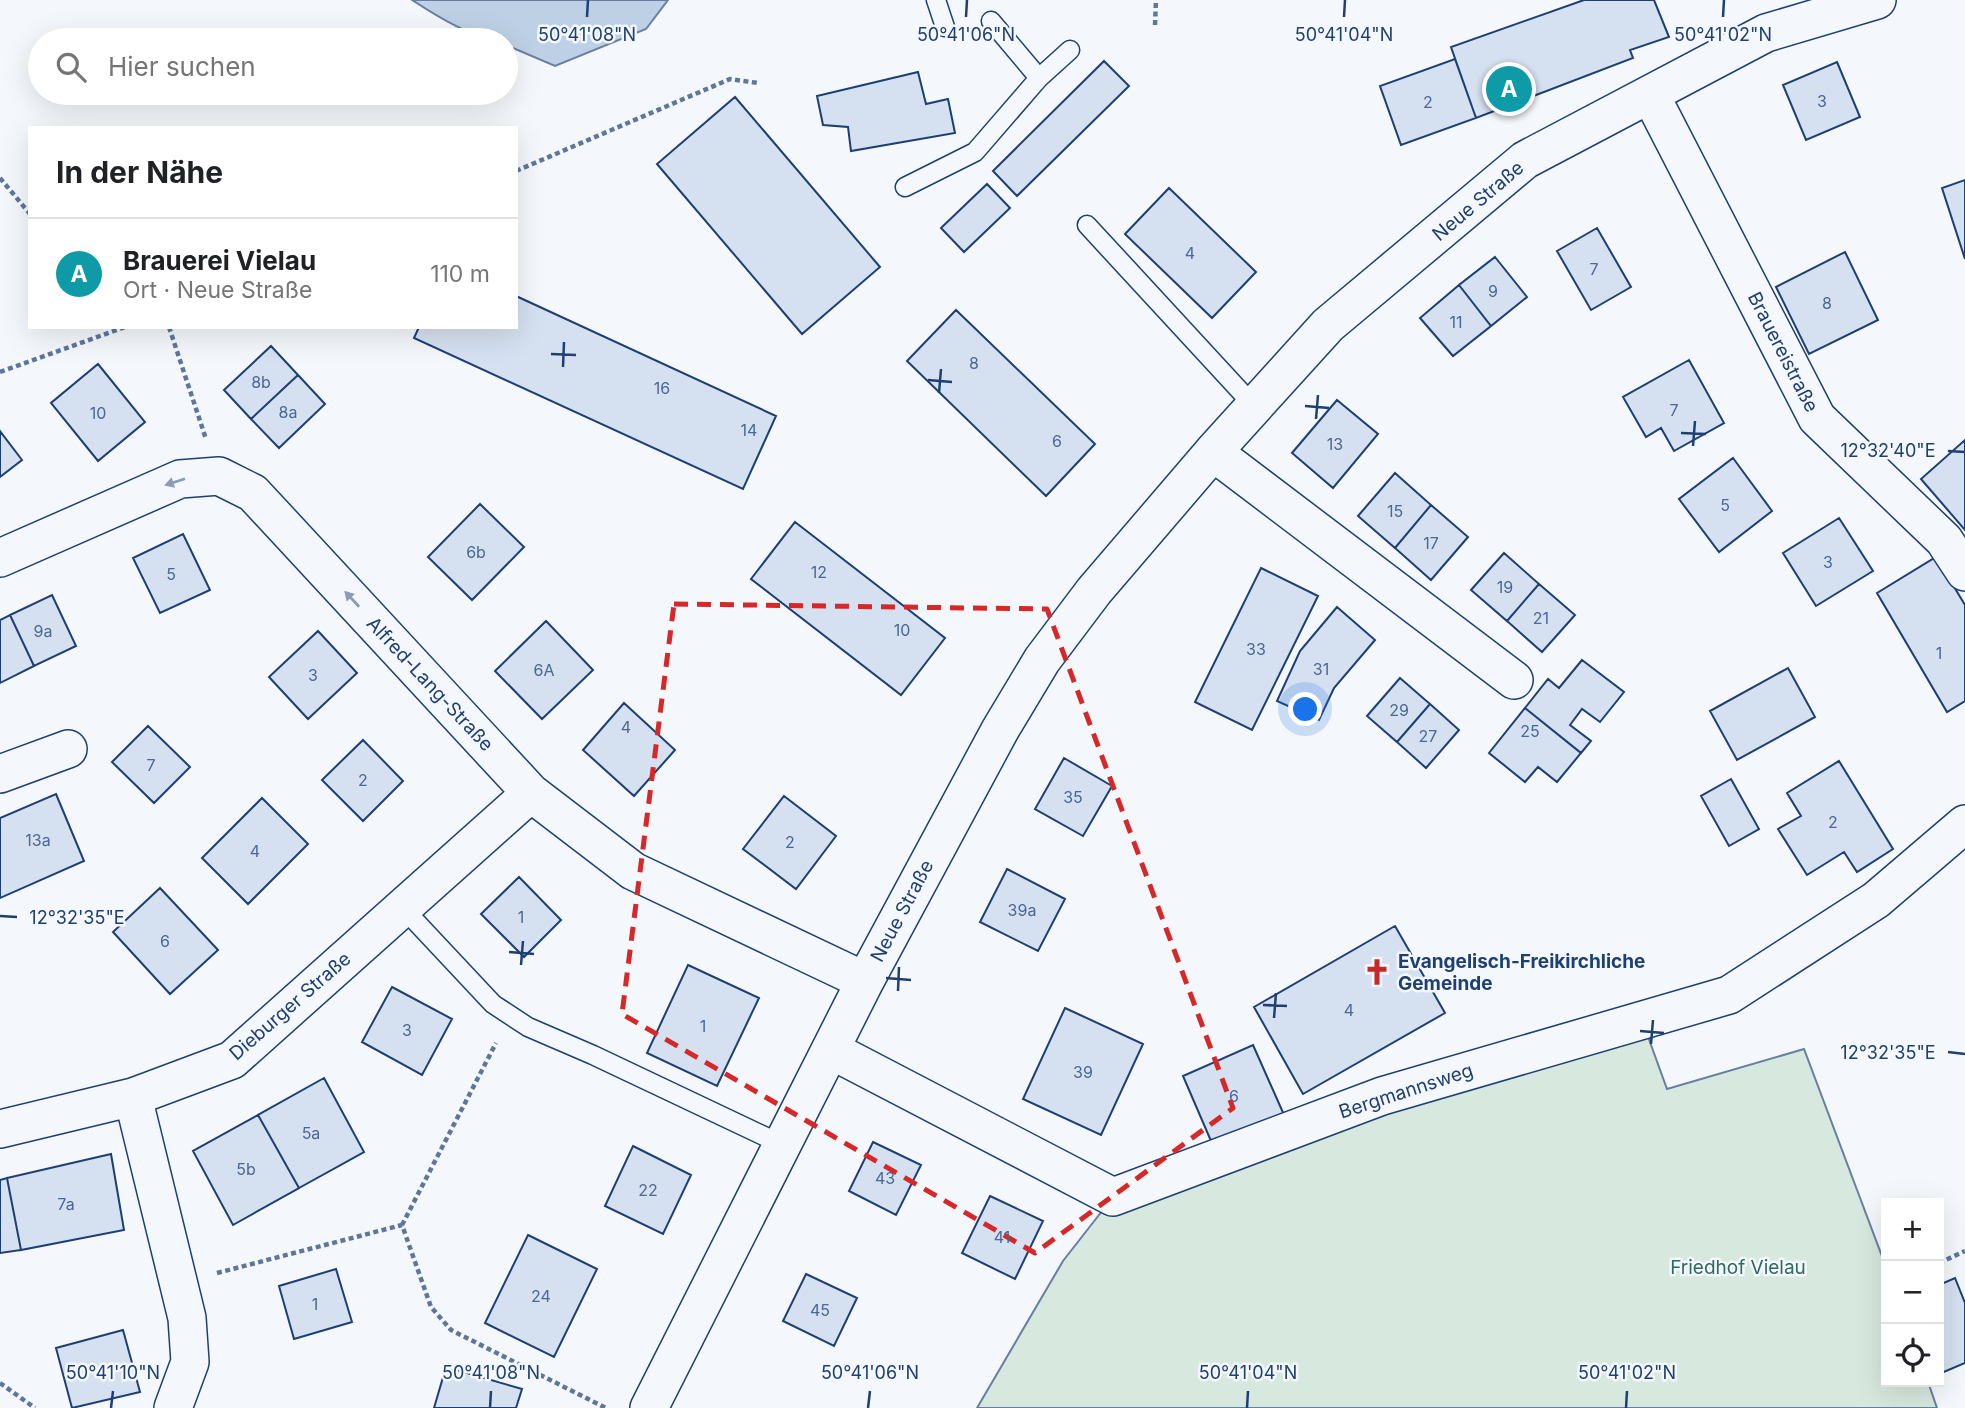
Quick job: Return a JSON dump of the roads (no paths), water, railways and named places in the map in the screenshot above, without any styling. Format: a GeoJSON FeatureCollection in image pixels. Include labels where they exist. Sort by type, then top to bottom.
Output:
{"type":"FeatureCollection","features":[{"type":"Feature","properties":{"kind":"street","name":"Neue Straße"},"geometry":{"type":"LineString","coordinates":[[649,1408],[865,981],[1000,730],[1042,660],[1094,591],[1213,452],[1328,325],[1525,160],[1651,96],[1766,33],[1877,0]]}},
{"type":"Feature","properties":{"kind":"street","name":"Brauereistraße"},"geometry":{"type":"LineString","coordinates":[[1651,96],[1817,418],[1944,540],[1965,572]]}},
{"type":"Feature","properties":{"kind":"street"},"geometry":{"type":"LineString","coordinates":[[1213,452],[1514,680]]}},
{"type":"Feature","properties":{"kind":"street","name":"Alfred-Lang-Straße"},"geometry":{"type":"LineString","coordinates":[[0,558],[180,479],[219,476],[253,493],[531,793],[634,871],[865,981]]}},
{"type":"Feature","properties":{"kind":"street"},"geometry":{"type":"LineString","coordinates":[[0,774],[68,749]]}},
{"type":"Feature","properties":{"kind":"street","name":"Dieburger Straße"},"geometry":{"type":"LineString","coordinates":[[0,1129],[133,1097],[232,1059],[531,793]]}},
{"type":"Feature","properties":{"kind":"street","name":"Bergmannsweg"},"geometry":{"type":"LineString","coordinates":[[831,1050],[1113,1197],[1382,1096],[1729,995],[1876,900],[1965,824]]}},
{"type":"Feature","properties":{"kind":"street"},"geometry":{"type":"LineString","coordinates":[[133,1097],[187,1318],[190,1362],[173,1408]]}},
{"type":"Feature","properties":{"kind":"lane"},"geometry":{"type":"LineString","coordinates":[[936,0],[945,27]]}},
{"type":"Feature","properties":{"kind":"lane"},"geometry":{"type":"LineString","coordinates":[[991,21],[1039,78]]}},
{"type":"Feature","properties":{"kind":"lane"},"geometry":{"type":"LineString","coordinates":[[905,187],[975,152],[1039,78],[1070,50]]}},
{"type":"Feature","properties":{"kind":"lane"},"geometry":{"type":"LineString","coordinates":[[1087,225],[1254,406]]}},
{"type":"Feature","properties":{"kind":"lane"},"geometry":{"type":"LineString","coordinates":[[402,908],[456,966],[510,1016],[528,1027],[783,1145]]}},
{"type":"Feature","properties":{"kind":"water"},"geometry":{"type":"Polygon","coordinates":[[[412,0],[668,0],[646,29],[555,66],[518,50],[518,28],[461,28],[412,0]]]}},
{"type":"Feature","properties":{"kind":"place","name":"Brauerei Vielau"},"geometry":{"type":"Point","coordinates":[1509,89]}},
{"type":"Feature","properties":{"kind":"place","name":"Evangelisch-Freikirchliche Gemeinde"},"geometry":{"type":"Point","coordinates":[1377,972]}},
{"type":"Feature","properties":{"kind":"park label","name":"Friedhof Vielau"},"geometry":{"type":"Point","coordinates":[1738,1267]}}]}
